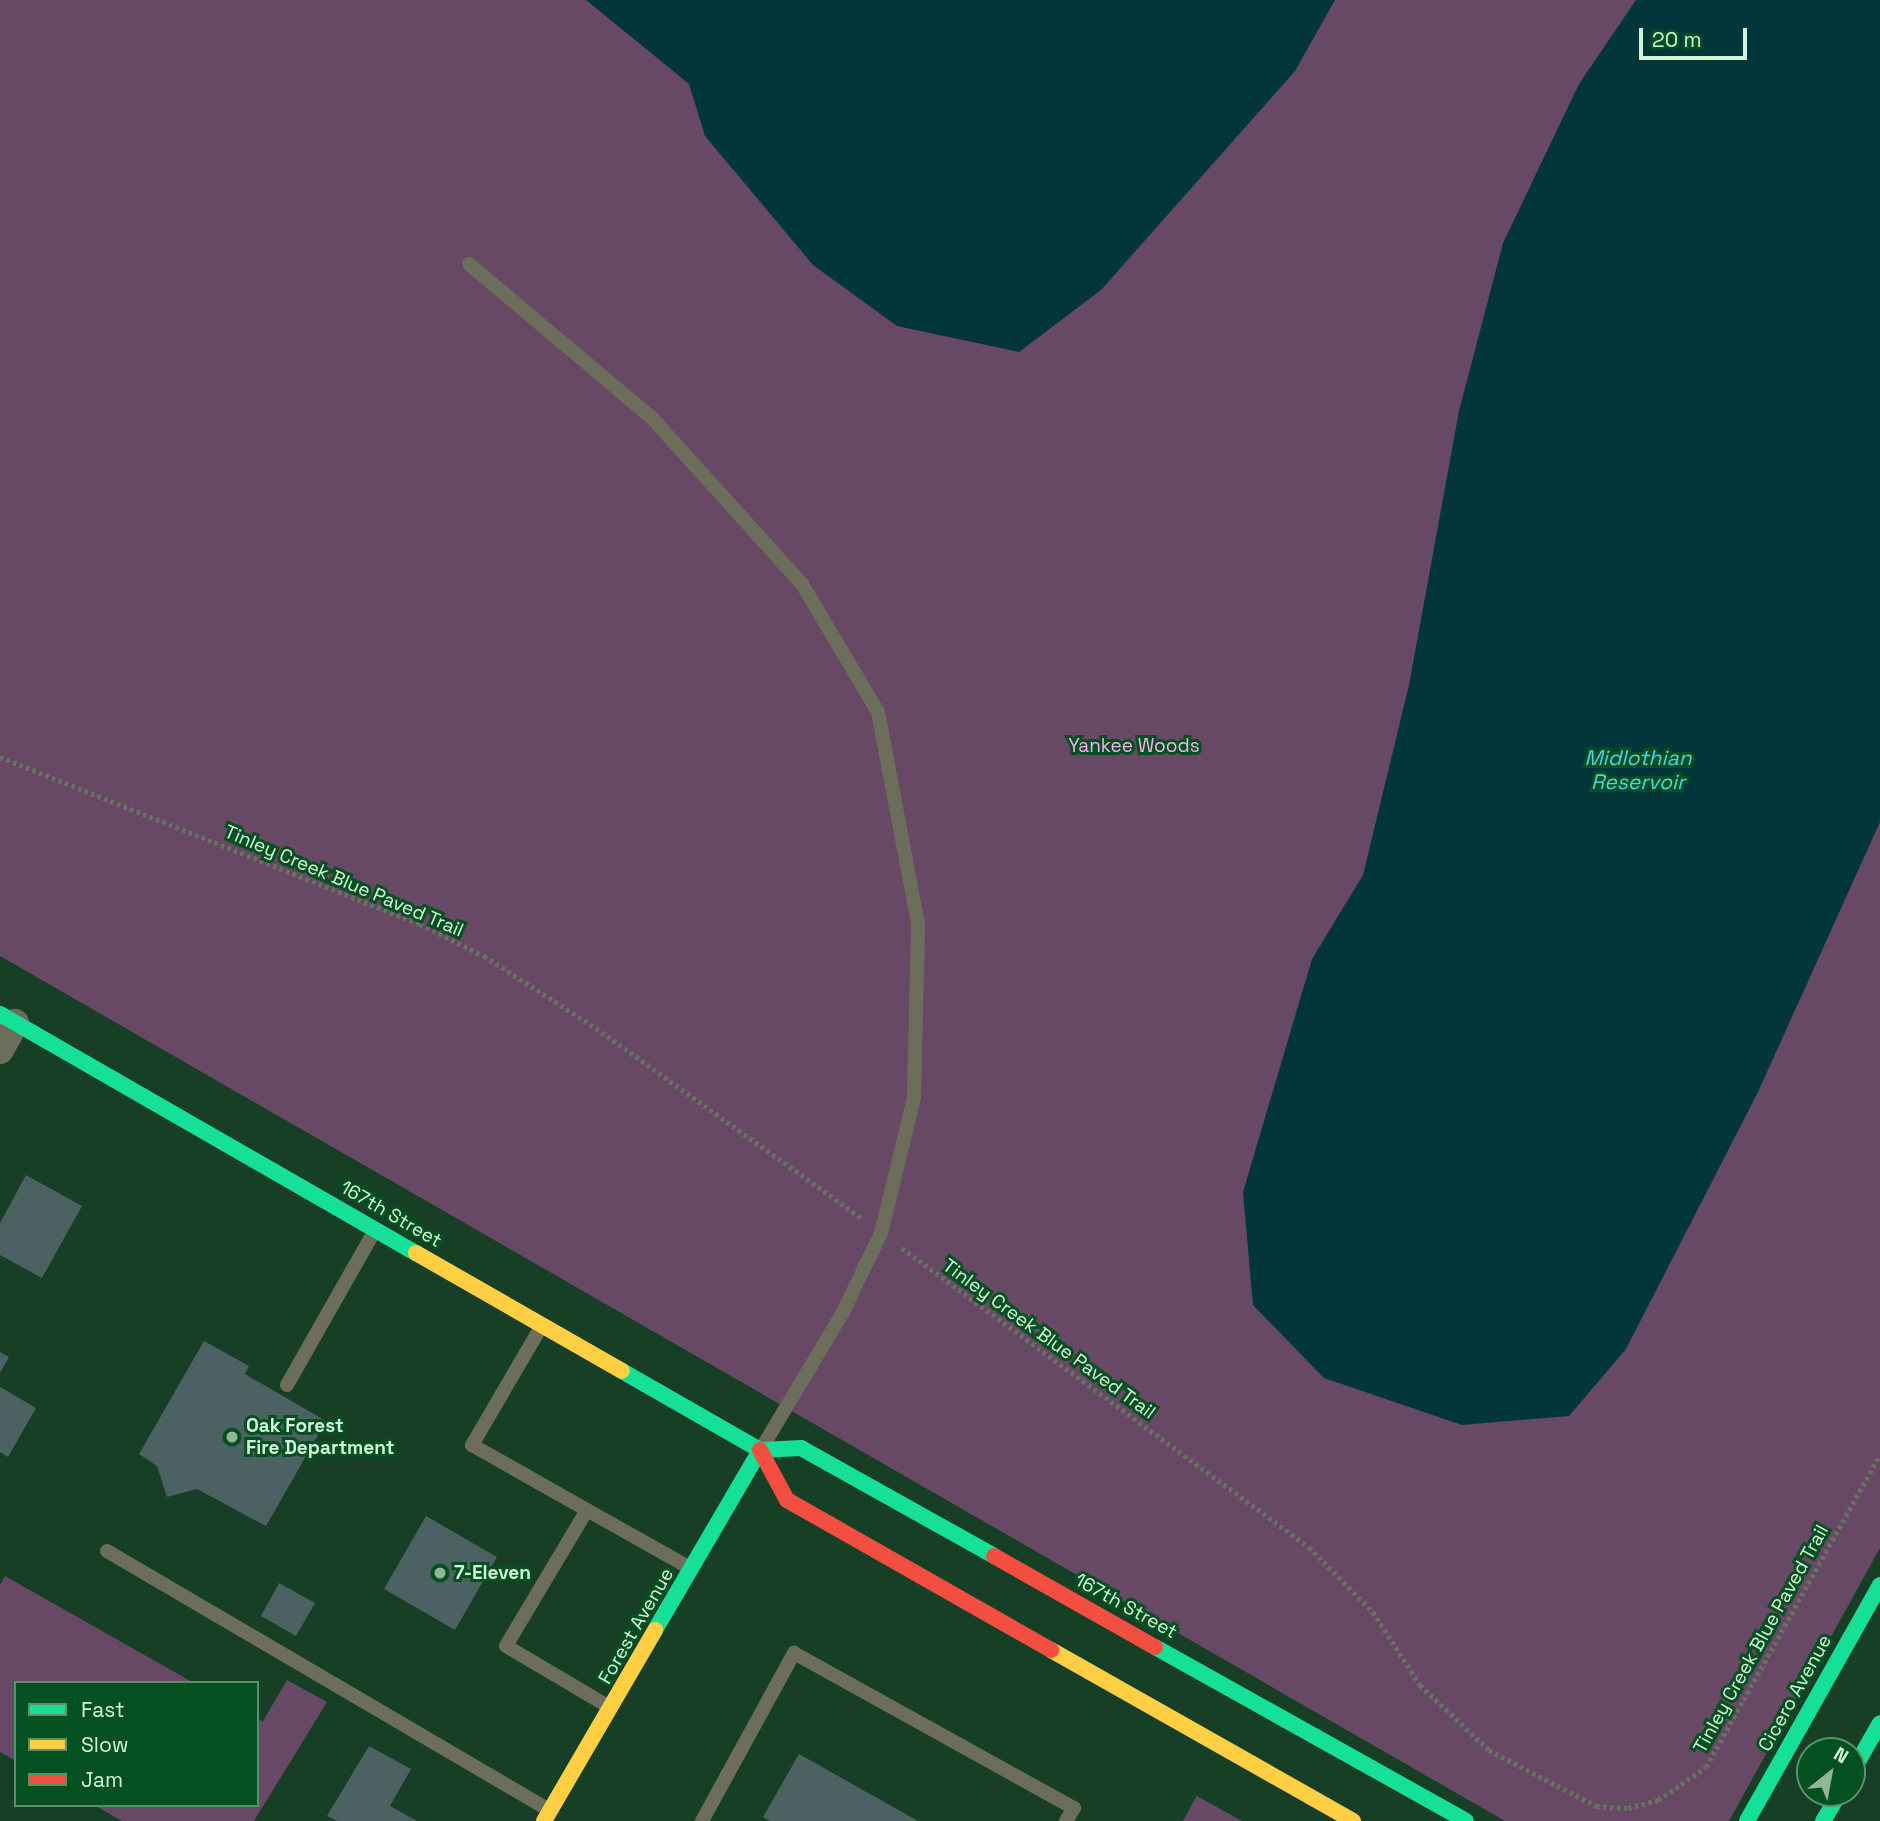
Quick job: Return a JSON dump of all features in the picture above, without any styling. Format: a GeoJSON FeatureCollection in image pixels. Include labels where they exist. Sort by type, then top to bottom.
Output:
{"type":"FeatureCollection","features":[{"type":"Feature","properties":{"kind":"main road","name":"167th Street"},"geometry":{"type":"LineString","coordinates":[[8,1019],[760,1450],[801,1448],[1466,1821]]}},
{"type":"Feature","properties":{"kind":"main road","name":"Forest Avenue"},"geometry":{"type":"LineString","coordinates":[[547,1818],[613,1709],[760,1450]]}},
{"type":"Feature","properties":{"kind":"main road"},"geometry":{"type":"LineString","coordinates":[[760,1450],[788,1500],[1353,1821]]}},
{"type":"Feature","properties":{"kind":"main road","name":"Cicero Avenue"},"geometry":{"type":"LineString","coordinates":[[1746,1821],[1880,1585]]}},
{"type":"Feature","properties":{"kind":"main road"},"geometry":{"type":"LineString","coordinates":[[1866,1748],[1880,1723]]}},
{"type":"Feature","properties":{"kind":"street"},"geometry":{"type":"LineString","coordinates":[[0,1050],[8,1019]]}},
{"type":"Feature","properties":{"kind":"lane"},"geometry":{"type":"LineString","coordinates":[[469,264],[652,418],[802,584],[878,712],[918,923],[916,1086],[903,1159],[881,1233],[842,1314],[760,1450]]}},
{"type":"Feature","properties":{"kind":"lane"},"geometry":{"type":"LineString","coordinates":[[287,1385],[375,1229]]}},
{"type":"Feature","properties":{"kind":"lane"},"geometry":{"type":"LineString","coordinates":[[541,1326],[472,1445],[692,1570]]}},
{"type":"Feature","properties":{"kind":"lane"},"geometry":{"type":"LineString","coordinates":[[587,1510],[506,1646],[613,1709]]}},
{"type":"Feature","properties":{"kind":"lane"},"geometry":{"type":"LineString","coordinates":[[107,1551],[504,1779],[547,1818]]}},
{"type":"Feature","properties":{"kind":"lane"},"geometry":{"type":"LineString","coordinates":[[702,1821],[794,1653],[1074,1808],[1066,1821]]}},
{"type":"Feature","properties":{"kind":"path","name":"Tinley Creek Blue Paved Trail"},"geometry":{"type":"LineString","coordinates":[[0,757],[420,924],[484,956],[596,1028],[1309,1547],[1373,1612],[1420,1685],[1489,1750],[1596,1806],[1628,1808],[1658,1800],[1706,1767],[1880,1455]]}},
{"type":"Feature","properties":{"kind":"green space","name":"Yankee Woods"},"geometry":{"type":"Polygon","coordinates":[[[0,0],[1880,0],[1880,1548],[1729,1821],[1505,1821],[0,956],[0,0]]]}},
{"type":"Feature","properties":{"kind":"green space"},"geometry":{"type":"Polygon","coordinates":[[[5,1576],[190,1681],[14,1681],[14,1760],[0,1752],[0,1585],[5,1576]]]}},
{"type":"Feature","properties":{"kind":"green space"},"geometry":{"type":"Polygon","coordinates":[[[287,1680],[327,1702],[254,1821],[122,1821],[98,1807],[259,1807],[259,1720],[263,1721],[287,1680]]]}},
{"type":"Feature","properties":{"kind":"green space"},"geometry":{"type":"Polygon","coordinates":[[[1197,1796],[1242,1821],[1183,1821],[1197,1796]]]}},
{"type":"Feature","properties":{"kind":"water"},"geometry":{"type":"Polygon","coordinates":[[[586,0],[1335,0],[1295,71],[1101,290],[1019,352],[897,326],[813,265],[705,136],[689,84],[586,0]]]}},
{"type":"Feature","properties":{"kind":"water","name":"Midlothian Reservoir"},"geometry":{"type":"Polygon","coordinates":[[[1636,0],[1880,0],[1880,822],[1758,1092],[1626,1349],[1569,1416],[1462,1425],[1324,1378],[1253,1305],[1243,1192],[1312,959],[1363,875],[1409,685],[1459,411],[1503,243],[1579,84],[1636,0]]]}},
{"type":"Feature","properties":{"kind":"building"},"geometry":{"type":"Polygon","coordinates":[[[26,1175],[82,1206],[42,1278],[0,1255],[0,1223],[26,1175]]]}},
{"type":"Feature","properties":{"kind":"building","name":"Oak Forest Fire Department"},"geometry":{"type":"Polygon","coordinates":[[[204,1341],[249,1366],[245,1374],[326,1421],[266,1526],[197,1489],[167,1497],[157,1466],[139,1454],[204,1341]]]}},
{"type":"Feature","properties":{"kind":"building"},"geometry":{"type":"Polygon","coordinates":[[[0,1352],[9,1357],[0,1373],[0,1352]]]}},
{"type":"Feature","properties":{"kind":"building"},"geometry":{"type":"Polygon","coordinates":[[[0,1387],[36,1408],[8,1457],[0,1452],[0,1387]]]}},
{"type":"Feature","properties":{"kind":"building","name":"7-Eleven"},"geometry":{"type":"Polygon","coordinates":[[[426,1516],[497,1557],[455,1630],[384,1589],[426,1516]]]}},
{"type":"Feature","properties":{"kind":"building"},"geometry":{"type":"Polygon","coordinates":[[[279,1583],[315,1603],[296,1636],[261,1616],[279,1583]]]}},
{"type":"Feature","properties":{"kind":"building"},"geometry":{"type":"Polygon","coordinates":[[[369,1746],[411,1769],[390,1806],[417,1821],[337,1821],[327,1816],[369,1746]]]}},
{"type":"Feature","properties":{"kind":"building"},"geometry":{"type":"Polygon","coordinates":[[[799,1754],[918,1821],[770,1821],[763,1817],[799,1754]]]}},
{"type":"Feature","properties":{"kind":"traffic: fast"},"geometry":{"type":"LineString","coordinates":[[0,1014],[416,1253]]}},
{"type":"Feature","properties":{"kind":"traffic: fast"},"geometry":{"type":"LineString","coordinates":[[622,1371],[760,1450],[801,1448],[994,1556]]}},
{"type":"Feature","properties":{"kind":"traffic: fast"},"geometry":{"type":"LineString","coordinates":[[655,1630],[760,1450]]}},
{"type":"Feature","properties":{"kind":"traffic: fast"},"geometry":{"type":"LineString","coordinates":[[1747,1821],[1880,1585]]}},
{"type":"Feature","properties":{"kind":"traffic: fast"},"geometry":{"type":"LineString","coordinates":[[1155,1647],[1466,1821]]}},
{"type":"Feature","properties":{"kind":"traffic: fast"},"geometry":{"type":"LineString","coordinates":[[1866,1748],[1880,1723]]}},
{"type":"Feature","properties":{"kind":"traffic: fast"},"geometry":{"type":"LineString","coordinates":[[1823,1821],[1832,1807]]}},
{"type":"Feature","properties":{"kind":"traffic: slow"},"geometry":{"type":"LineString","coordinates":[[416,1253],[622,1371]]}},
{"type":"Feature","properties":{"kind":"traffic: slow"},"geometry":{"type":"LineString","coordinates":[[544,1821],[655,1630]]}},
{"type":"Feature","properties":{"kind":"traffic: slow"},"geometry":{"type":"LineString","coordinates":[[1051,1650],[1353,1821]]}},
{"type":"Feature","properties":{"kind":"traffic: jam"},"geometry":{"type":"LineString","coordinates":[[760,1450],[787,1500],[1051,1650]]}},
{"type":"Feature","properties":{"kind":"traffic: jam"},"geometry":{"type":"LineString","coordinates":[[994,1556],[1155,1647]]}},
{"type":"Feature","properties":{"kind":"place","name":"Oak Forest Fire Department"},"geometry":{"type":"Point","coordinates":[232,1437]}},
{"type":"Feature","properties":{"kind":"place","name":"7-Eleven"},"geometry":{"type":"Point","coordinates":[440,1573]}}]}
